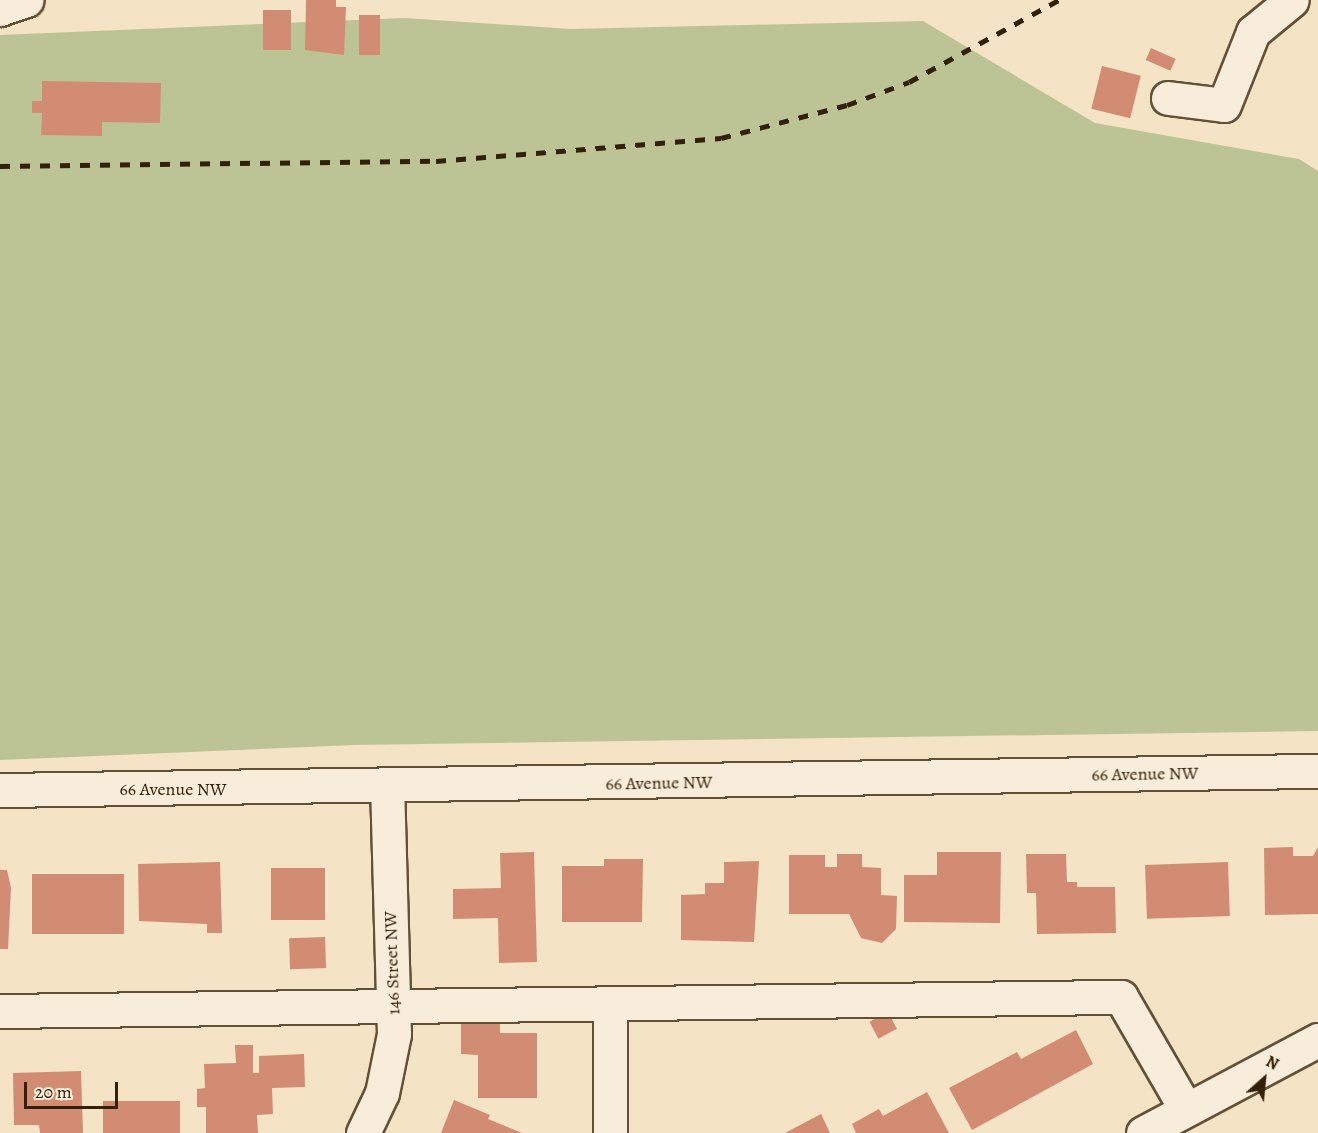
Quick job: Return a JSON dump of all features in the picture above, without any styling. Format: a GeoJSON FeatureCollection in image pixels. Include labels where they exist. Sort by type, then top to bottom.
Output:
{"type":"FeatureCollection","features":[{"type":"Feature","properties":{"kind":"street"},"geometry":{"type":"LineString","coordinates":[[0,9],[26,0]]}},
{"type":"Feature","properties":{"kind":"street"},"geometry":{"type":"LineString","coordinates":[[1168,98],[1224,105],[1253,32],[1292,0]]}},
{"type":"Feature","properties":{"kind":"street","name":"66 Avenue NW"},"geometry":{"type":"LineString","coordinates":[[0,790],[387,788],[1318,771]]}},
{"type":"Feature","properties":{"kind":"street","name":"146 Street NW"},"geometry":{"type":"LineString","coordinates":[[363,1133],[391,1064],[394,1003],[387,788]]}},
{"type":"Feature","properties":{"kind":"street"},"geometry":{"type":"LineString","coordinates":[[0,1011],[394,1003],[610,1006],[1121,997],[1185,1109]]}},
{"type":"Feature","properties":{"kind":"street"},"geometry":{"type":"LineString","coordinates":[[610,1006],[610,1133]]}},
{"type":"Feature","properties":{"kind":"street"},"geometry":{"type":"LineString","coordinates":[[1143,1133],[1318,1040]]}},
{"type":"Feature","properties":{"kind":"green space"},"geometry":{"type":"Polygon","coordinates":[[[404,18],[571,29],[923,21],[1095,123],[1299,159],[1318,171],[1318,731],[354,745],[0,760],[0,35],[404,18]]]}},
{"type":"Feature","properties":{"kind":"building"},"geometry":{"type":"Polygon","coordinates":[[[306,0],[336,0],[336,7],[346,7],[344,55],[305,50],[306,0]]]}},
{"type":"Feature","properties":{"kind":"building"},"geometry":{"type":"Polygon","coordinates":[[[263,10],[291,10],[291,50],[263,50],[263,10]]]}},
{"type":"Feature","properties":{"kind":"building"},"geometry":{"type":"Polygon","coordinates":[[[359,15],[380,15],[380,55],[359,55],[359,15]]]}},
{"type":"Feature","properties":{"kind":"building"},"geometry":{"type":"Polygon","coordinates":[[[1151,48],[1176,59],[1170,71],[1146,60],[1151,48]]]}},
{"type":"Feature","properties":{"kind":"building"},"geometry":{"type":"Polygon","coordinates":[[[1102,66],[1141,76],[1130,118],[1091,109],[1102,66]]]}},
{"type":"Feature","properties":{"kind":"building"},"geometry":{"type":"Polygon","coordinates":[[[42,81],[161,83],[160,123],[102,122],[102,136],[41,135],[42,113],[32,113],[32,101],[42,101],[42,81]]]}},
{"type":"Feature","properties":{"kind":"building"},"geometry":{"type":"Polygon","coordinates":[[[1293,847],[1293,856],[1313,856],[1318,847],[1318,914],[1265,915],[1264,848],[1293,847]]]}},
{"type":"Feature","properties":{"kind":"building"},"geometry":{"type":"Polygon","coordinates":[[[534,852],[537,962],[499,963],[498,918],[453,919],[453,889],[501,888],[500,853],[534,852]]]}},
{"type":"Feature","properties":{"kind":"building"},"geometry":{"type":"Polygon","coordinates":[[[937,852],[1001,852],[1000,923],[904,922],[904,875],[937,875],[937,852]]]}},
{"type":"Feature","properties":{"kind":"building"},"geometry":{"type":"Polygon","coordinates":[[[837,854],[862,854],[862,867],[881,868],[881,895],[897,896],[896,929],[882,943],[861,938],[849,914],[789,914],[789,855],[825,855],[825,867],[837,867],[837,854]]]}},
{"type":"Feature","properties":{"kind":"building"},"geometry":{"type":"Polygon","coordinates":[[[1026,854],[1066,854],[1067,882],[1077,882],[1077,887],[1115,887],[1116,933],[1037,934],[1036,893],[1027,893],[1026,854]]]}},
{"type":"Feature","properties":{"kind":"building"},"geometry":{"type":"Polygon","coordinates":[[[604,859],[643,859],[642,922],[562,922],[562,866],[604,866],[604,859]]]}},
{"type":"Feature","properties":{"kind":"building"},"geometry":{"type":"Polygon","coordinates":[[[759,861],[754,942],[681,940],[681,895],[705,894],[705,883],[724,883],[724,862],[759,861]]]}},
{"type":"Feature","properties":{"kind":"building"},"geometry":{"type":"Polygon","coordinates":[[[220,862],[222,933],[207,933],[207,924],[139,921],[138,864],[220,862]]]}},
{"type":"Feature","properties":{"kind":"building"},"geometry":{"type":"Polygon","coordinates":[[[1228,862],[1230,916],[1147,919],[1145,865],[1228,862]]]}},
{"type":"Feature","properties":{"kind":"building"},"geometry":{"type":"Polygon","coordinates":[[[271,868],[325,868],[325,920],[271,920],[271,868]]]}},
{"type":"Feature","properties":{"kind":"building"},"geometry":{"type":"Polygon","coordinates":[[[0,870],[7,870],[11,888],[8,949],[0,949],[0,870]]]}},
{"type":"Feature","properties":{"kind":"building"},"geometry":{"type":"Polygon","coordinates":[[[32,874],[124,874],[124,934],[32,934],[32,874]]]}},
{"type":"Feature","properties":{"kind":"building"},"geometry":{"type":"Polygon","coordinates":[[[325,937],[326,968],[290,969],[289,938],[325,937]]]}},
{"type":"Feature","properties":{"kind":"building"},"geometry":{"type":"Polygon","coordinates":[[[888,1012],[897,1029],[878,1039],[869,1022],[888,1012]]]}},
{"type":"Feature","properties":{"kind":"building"},"geometry":{"type":"Polygon","coordinates":[[[461,1020],[500,1020],[500,1033],[537,1033],[537,1098],[478,1098],[478,1055],[461,1054],[461,1020]]]}},
{"type":"Feature","properties":{"kind":"building"},"geometry":{"type":"Polygon","coordinates":[[[1076,1030],[1093,1064],[972,1130],[949,1088],[1017,1052],[1021,1059],[1076,1030]]]}},
{"type":"Feature","properties":{"kind":"building"},"geometry":{"type":"Polygon","coordinates":[[[235,1045],[253,1045],[253,1073],[259,1073],[259,1056],[304,1054],[305,1087],[272,1088],[273,1114],[257,1115],[258,1133],[206,1133],[206,1107],[197,1107],[197,1089],[205,1088],[204,1064],[236,1063],[235,1045]]]}},
{"type":"Feature","properties":{"kind":"building"},"geometry":{"type":"Polygon","coordinates":[[[81,1071],[83,1133],[40,1133],[39,1125],[14,1125],[13,1073],[81,1071]]]}},
{"type":"Feature","properties":{"kind":"building"},"geometry":{"type":"Polygon","coordinates":[[[927,1092],[949,1133],[856,1133],[852,1124],[879,1109],[883,1116],[927,1092]]]}},
{"type":"Feature","properties":{"kind":"building"},"geometry":{"type":"Polygon","coordinates":[[[454,1100],[490,1115],[488,1119],[522,1133],[441,1133],[454,1100]]]}},
{"type":"Feature","properties":{"kind":"building"},"geometry":{"type":"Polygon","coordinates":[[[103,1101],[180,1101],[180,1133],[103,1133],[103,1101]]]}},
{"type":"Feature","properties":{"kind":"building"},"geometry":{"type":"Polygon","coordinates":[[[821,1114],[830,1133],[785,1133],[821,1114]]]}},
{"type":"Feature","properties":{"kind":"railway"},"geometry":{"type":"LineString","coordinates":[[0,166],[436,161],[721,138],[847,105],[909,82],[1059,0]]}}]}
